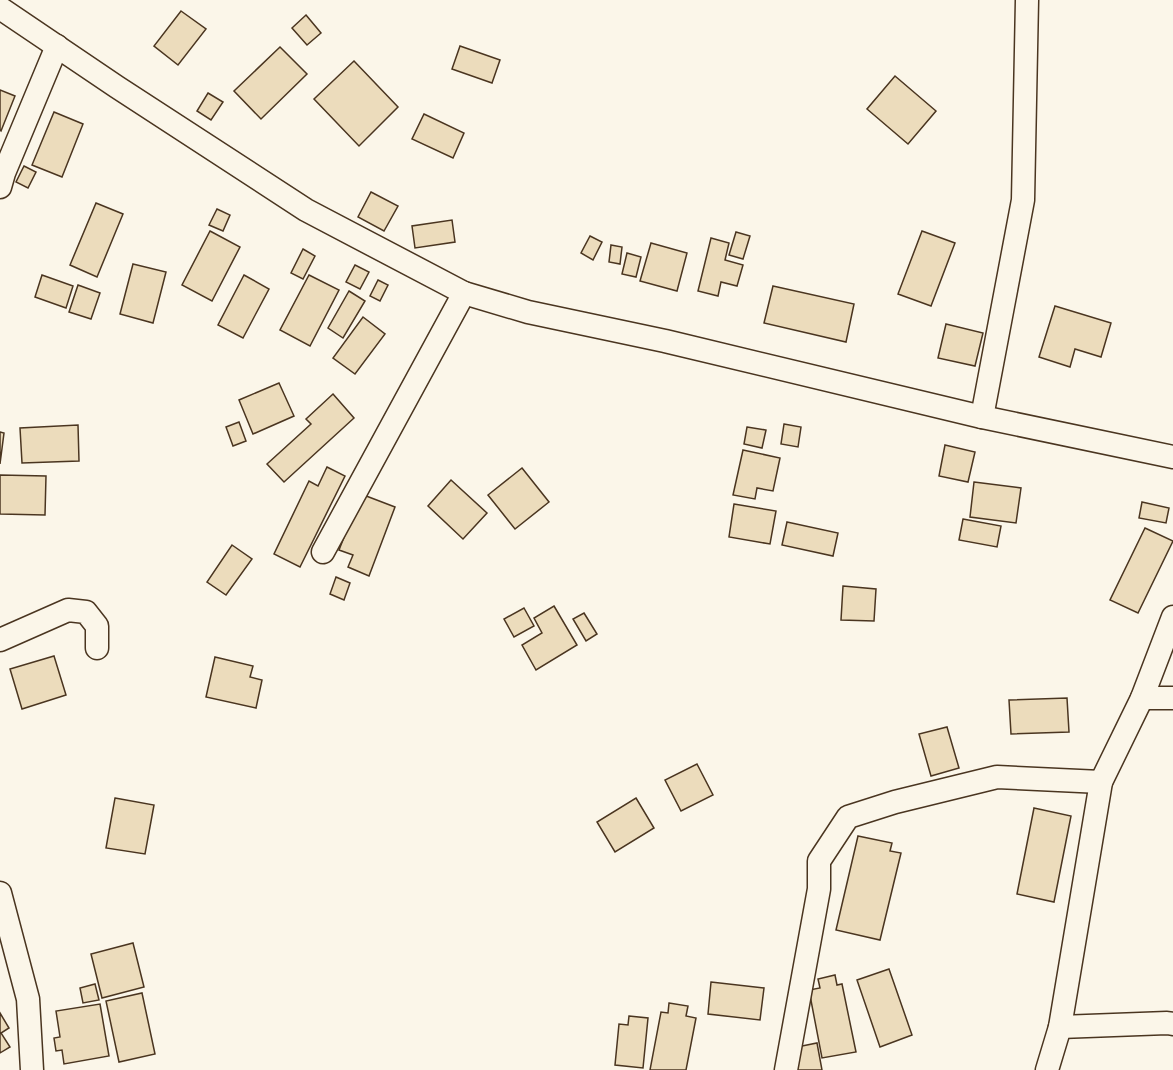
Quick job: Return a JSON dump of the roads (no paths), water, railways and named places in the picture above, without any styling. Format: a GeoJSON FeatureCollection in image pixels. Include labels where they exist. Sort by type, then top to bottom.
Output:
{"type":"FeatureCollection","features":[{"type":"Feature","properties":{"kind":"street"},"geometry":{"type":"LineString","coordinates":[[982,417],[1023,200],[1027,0]]}},
{"type":"Feature","properties":{"kind":"street"},"geometry":{"type":"LineString","coordinates":[[0,8],[306,210],[464,293],[528,312],[665,341],[982,417],[1173,457]]}},
{"type":"Feature","properties":{"kind":"street"},"geometry":{"type":"LineString","coordinates":[[0,187],[3,173],[57,46]]}},
{"type":"Feature","properties":{"kind":"street"},"geometry":{"type":"LineString","coordinates":[[323,552],[464,293]]}},
{"type":"Feature","properties":{"kind":"street"},"geometry":{"type":"LineString","coordinates":[[0,640],[68,610],[86,612],[97,626],[97,648]]}},
{"type":"Feature","properties":{"kind":"street"},"geometry":{"type":"LineString","coordinates":[[1047,1070],[1060,1027],[1101,782],[1142,698],[1173,617]]}},
{"type":"Feature","properties":{"kind":"street"},"geometry":{"type":"LineString","coordinates":[[1142,698],[1173,698]]}},
{"type":"Feature","properties":{"kind":"street"},"geometry":{"type":"LineString","coordinates":[[786,1070],[819,889],[819,861],[848,817],[895,802],[997,777],[1101,782]]}},
{"type":"Feature","properties":{"kind":"street"},"geometry":{"type":"LineString","coordinates":[[0,893],[28,999],[32,1070]]}},
{"type":"Feature","properties":{"kind":"street"},"geometry":{"type":"LineString","coordinates":[[1060,1027],[1173,1024]]}}]}
